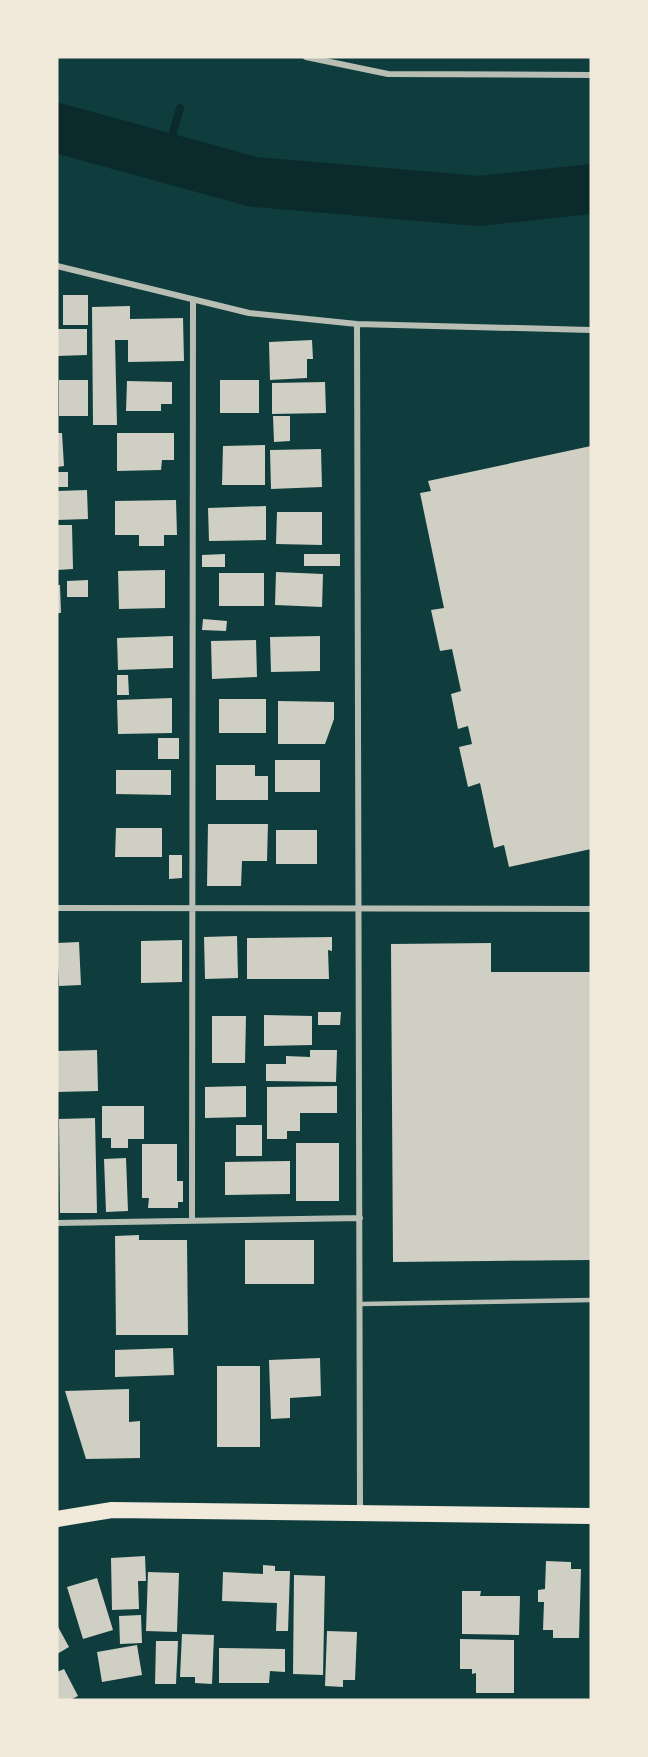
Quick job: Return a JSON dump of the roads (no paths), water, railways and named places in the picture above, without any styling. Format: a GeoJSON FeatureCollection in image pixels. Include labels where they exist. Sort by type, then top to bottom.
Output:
{"type":"FeatureCollection","features":[{"type":"Feature","properties":{"kind":"highway"},"geometry":{"type":"LineString","coordinates":[[57,1519],[112,1510],[591,1516]]}},
{"type":"Feature","properties":{"kind":"street"},"geometry":{"type":"LineString","coordinates":[[306,57],[388,74],[591,75]]}},
{"type":"Feature","properties":{"kind":"street"},"geometry":{"type":"LineString","coordinates":[[57,266],[249,313],[357,324],[591,330]]}},
{"type":"Feature","properties":{"kind":"street"},"geometry":{"type":"LineString","coordinates":[[192,1221],[193,301]]}},
{"type":"Feature","properties":{"kind":"street"},"geometry":{"type":"LineString","coordinates":[[357,324],[360,1512]]}},
{"type":"Feature","properties":{"kind":"street"},"geometry":{"type":"LineString","coordinates":[[57,908],[591,909]]}},
{"type":"Feature","properties":{"kind":"street"},"geometry":{"type":"LineString","coordinates":[[57,1223],[360,1218]]}},
{"type":"Feature","properties":{"kind":"lane"},"geometry":{"type":"LineString","coordinates":[[360,1304],[591,1300]]}},
{"type":"Feature","properties":{"kind":"waterway"},"geometry":{"type":"LineString","coordinates":[[166,157],[180,108]]}},
{"type":"Feature","properties":{"kind":"waterway"},"geometry":{"type":"LineString","coordinates":[[57,128],[254,182],[479,201],[591,189]]}}]}
